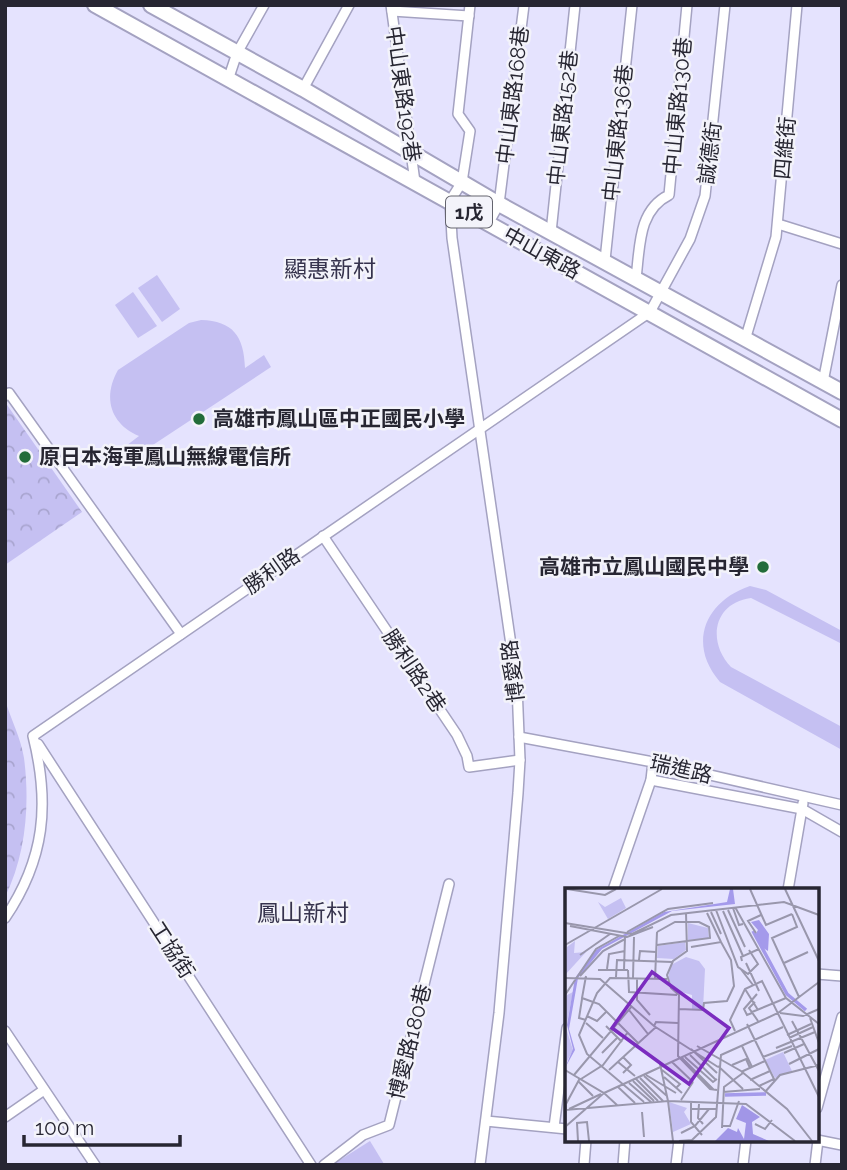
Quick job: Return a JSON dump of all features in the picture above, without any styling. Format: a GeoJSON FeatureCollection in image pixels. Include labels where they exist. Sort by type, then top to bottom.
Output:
{"type":"FeatureCollection","features":[{"type":"Feature","properties":{"kind":"main road","name":"中山東路"},"geometry":{"type":"LineString","coordinates":[[95,5],[842,420]]}},
{"type":"Feature","properties":{"kind":"main road","name":"中山東路"},"geometry":{"type":"LineString","coordinates":[[151,5],[303,89],[499,204],[842,392]]}},
{"type":"Feature","properties":{"kind":"street"},"geometry":{"type":"LineString","coordinates":[[228,80],[237,53],[264,5]]}},
{"type":"Feature","properties":{"kind":"street"},"geometry":{"type":"LineString","coordinates":[[303,89],[349,5]]}},
{"type":"Feature","properties":{"kind":"street","name":"中山東路168巷"},"geometry":{"type":"LineString","coordinates":[[488,223],[499,204],[524,5]]}},
{"type":"Feature","properties":{"kind":"street","name":"中山東路152巷"},"geometry":{"type":"LineString","coordinates":[[551,232],[575,5]]}},
{"type":"Feature","properties":{"kind":"street","name":"中山東路136巷"},"geometry":{"type":"LineString","coordinates":[[605,260],[632,5]]}},
{"type":"Feature","properties":{"kind":"street","name":"中山東路130巷"},"geometry":{"type":"LineString","coordinates":[[636,278],[642,227],[652,206],[669,195],[687,5]]}},
{"type":"Feature","properties":{"kind":"street","name":"誠德街"},"geometry":{"type":"LineString","coordinates":[[662,292],[699,220],[705,197],[725,5]]}},
{"type":"Feature","properties":{"kind":"street","name":"四維街"},"geometry":{"type":"LineString","coordinates":[[745,340],[778,224],[797,5]]}},
{"type":"Feature","properties":{"kind":"street"},"geometry":{"type":"LineString","coordinates":[[391,8],[469,10],[458,114],[470,131],[462,182],[450,201]]}},
{"type":"Feature","properties":{"kind":"street","name":"中山東路192巷"},"geometry":{"type":"LineString","coordinates":[[391,8],[415,182]]}},
{"type":"Feature","properties":{"kind":"street","name":"博愛路"},"geometry":{"type":"LineString","coordinates":[[450,201],[517,686],[520,760],[499,1013],[480,1165]]}},
{"type":"Feature","properties":{"kind":"street"},"geometry":{"type":"LineString","coordinates":[[778,224],[842,244]]}},
{"type":"Feature","properties":{"kind":"street"},"geometry":{"type":"LineString","coordinates":[[823,382],[842,285]]}},
{"type":"Feature","properties":{"kind":"street","name":"勝利路"},"geometry":{"type":"LineString","coordinates":[[33,736],[323,536],[480,432],[650,312],[662,292]]}},
{"type":"Feature","properties":{"kind":"street"},"geometry":{"type":"LineString","coordinates":[[5,396],[9,393],[181,634]]}},
{"type":"Feature","properties":{"kind":"street","name":"勝利路2巷"},"geometry":{"type":"LineString","coordinates":[[323,536],[457,735],[469,767],[520,760]]}},
{"type":"Feature","properties":{"kind":"street"},"geometry":{"type":"LineString","coordinates":[[5,918],[31,870],[40,846],[43,776],[33,736]]}},
{"type":"Feature","properties":{"kind":"street","name":"工協街"},"geometry":{"type":"LineString","coordinates":[[33,736],[311,1165]]}},
{"type":"Feature","properties":{"kind":"street","name":"瑞進路"},"geometry":{"type":"LineString","coordinates":[[519,737],[653,762],[842,805]]}},
{"type":"Feature","properties":{"kind":"street"},"geometry":{"type":"LineString","coordinates":[[614,888],[651,780],[653,762]]}},
{"type":"Feature","properties":{"kind":"street"},"geometry":{"type":"LineString","coordinates":[[651,780],[802,809],[842,832]]}},
{"type":"Feature","properties":{"kind":"street"},"geometry":{"type":"LineString","coordinates":[[788,888],[803,798]]}},
{"type":"Feature","properties":{"kind":"street","name":"博愛路180巷"},"geometry":{"type":"LineString","coordinates":[[324,1165],[363,1135],[389,1125],[449,884]]}},
{"type":"Feature","properties":{"kind":"street"},"geometry":{"type":"LineString","coordinates":[[819,974],[842,976]]}},
{"type":"Feature","properties":{"kind":"street"},"geometry":{"type":"LineString","coordinates":[[819,1101],[842,1017]]}},
{"type":"Feature","properties":{"kind":"street"},"geometry":{"type":"LineString","coordinates":[[5,1031],[95,1165]]}},
{"type":"Feature","properties":{"kind":"street"},"geometry":{"type":"LineString","coordinates":[[554,1128],[565,1043]]}},
{"type":"Feature","properties":{"kind":"street"},"geometry":{"type":"LineString","coordinates":[[5,1117],[44,1090]]}},
{"type":"Feature","properties":{"kind":"street"},"geometry":{"type":"LineString","coordinates":[[486,1121],[565,1129]]}},
{"type":"Feature","properties":{"kind":"street"},"geometry":{"type":"LineString","coordinates":[[819,1140],[842,1145]]}},
{"type":"Feature","properties":{"kind":"street"},"geometry":{"type":"LineString","coordinates":[[584,1165],[586,1142]]}},
{"type":"Feature","properties":{"kind":"street"},"geometry":{"type":"LineString","coordinates":[[623,1165],[625,1142]]}},
{"type":"Feature","properties":{"kind":"street"},"geometry":{"type":"LineString","coordinates":[[676,1165],[679,1142]]}},
{"type":"Feature","properties":{"kind":"street"},"geometry":{"type":"LineString","coordinates":[[743,1165],[746,1142]]}},
{"type":"Feature","properties":{"kind":"street"},"geometry":{"type":"LineString","coordinates":[[815,1165],[817,1142]]}},
{"type":"Feature","properties":{"kind":"green space"},"geometry":{"type":"Polygon","coordinates":[[[157,275],[180,309],[162,322],[138,288],[157,275]]]}},
{"type":"Feature","properties":{"kind":"green space"},"geometry":{"type":"Polygon","coordinates":[[[133,292],[157,326],[138,338],[115,305],[133,292]]]}},
{"type":"Feature","properties":{"kind":"green space"},"geometry":{"type":"Polygon","coordinates":[[[201,320],[221,323],[235,332],[242,347],[245,368],[264,355],[271,367],[121,466],[114,455],[139,436],[122,425],[112,409],[111,390],[118,370],[189,323],[201,320]]]}},
{"type":"Feature","properties":{"kind":"green space","name":"原日本海軍鳳山無線電信所"},"geometry":{"type":"Polygon","coordinates":[[[5,402],[82,512],[5,565],[5,402]]]}},
{"type":"Feature","properties":{"kind":"green space"},"geometry":{"type":"Polygon","coordinates":[[[750,586],[766,590],[842,631],[842,644],[751,598],[738,601],[722,615],[717,636],[723,657],[731,667],[842,727],[842,750],[720,682],[710,668],[704,653],[706,625],[722,602],[750,586]]]}},
{"type":"Feature","properties":{"kind":"green space"},"geometry":{"type":"Polygon","coordinates":[[[5,700],[23,751],[27,793],[22,847],[5,897],[5,700]]]}},
{"type":"Feature","properties":{"kind":"green space"},"geometry":{"type":"Polygon","coordinates":[[[370,1141],[384,1164],[332,1165],[370,1141]]]}},
{"type":"Feature","properties":{"kind":"place","name":"高雄市鳳山區中正國民小學"},"geometry":{"type":"Point","coordinates":[199,419]}},
{"type":"Feature","properties":{"kind":"place","name":"原日本海軍鳳山無線電信所"},"geometry":{"type":"Point","coordinates":[25,457]}},
{"type":"Feature","properties":{"kind":"place","name":"高雄市立鳳山國民中學"},"geometry":{"type":"Point","coordinates":[763,567]}},
{"type":"Feature","properties":{"kind":"district","name":"顯惠新村"},"geometry":{"type":"Point","coordinates":[330,269]}},
{"type":"Feature","properties":{"kind":"district","name":"鳳山新村"},"geometry":{"type":"Point","coordinates":[303,913]}}]}
